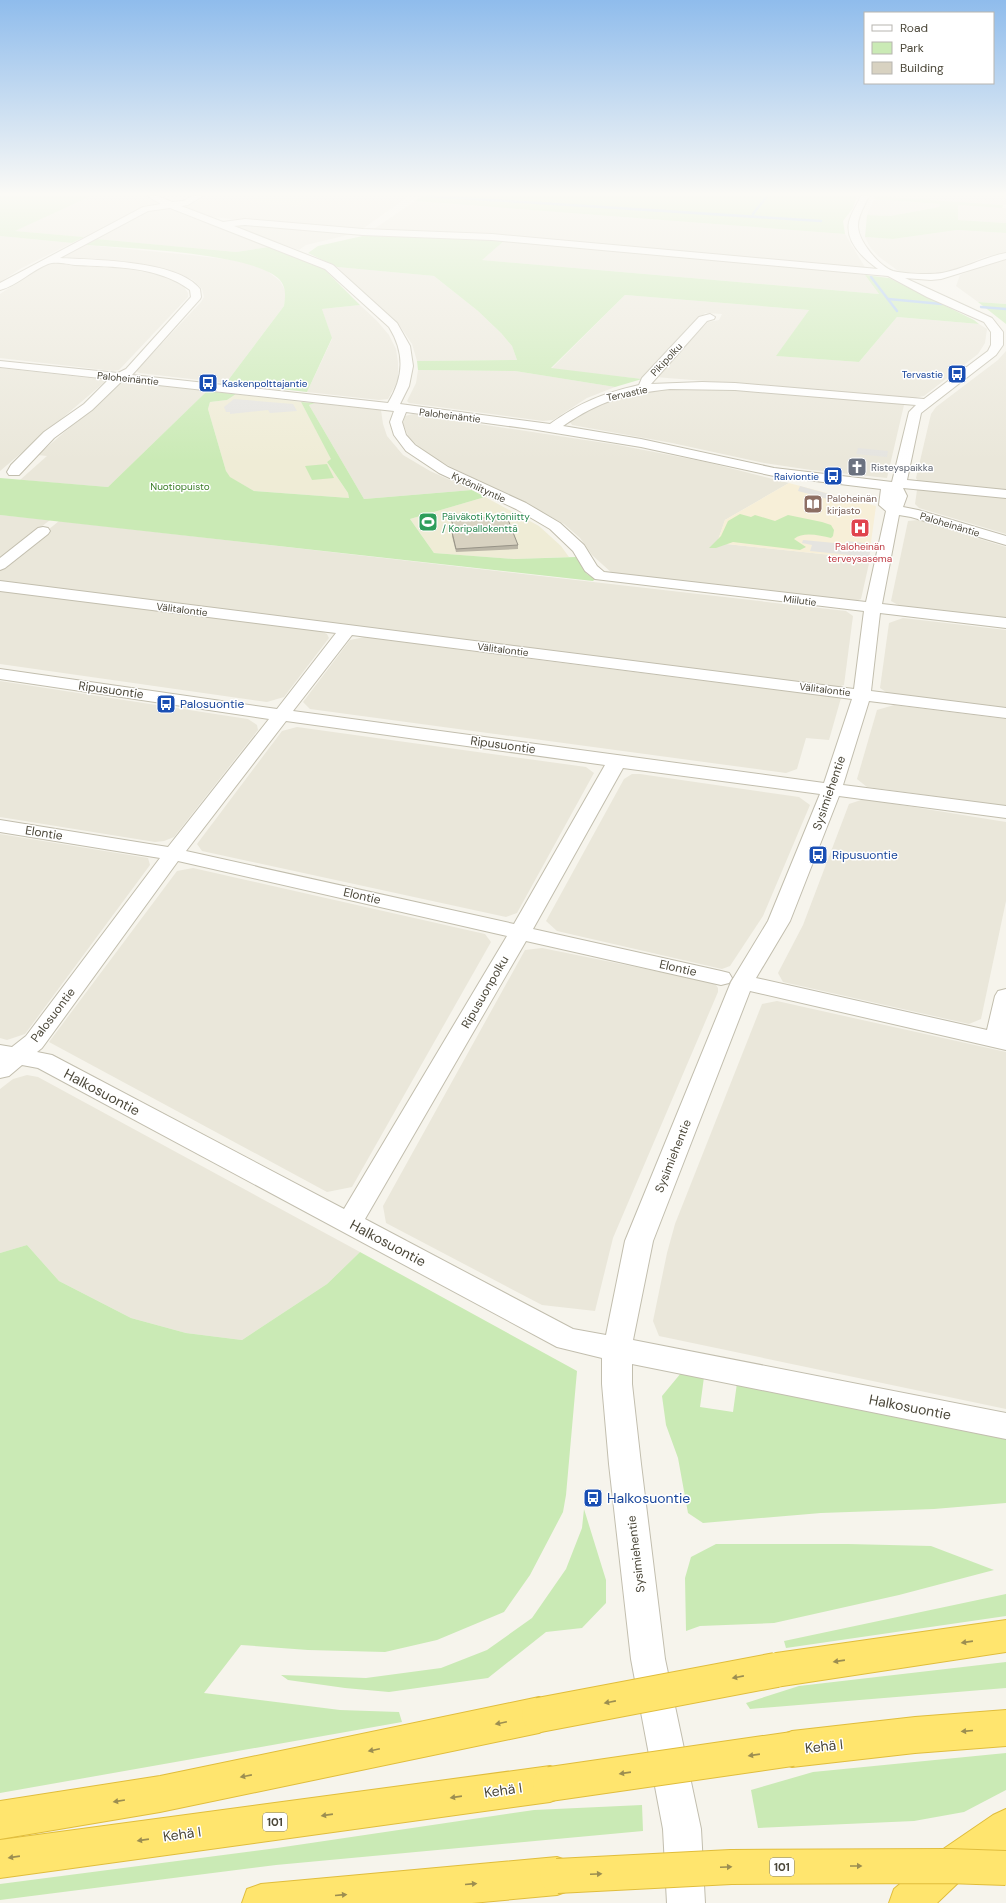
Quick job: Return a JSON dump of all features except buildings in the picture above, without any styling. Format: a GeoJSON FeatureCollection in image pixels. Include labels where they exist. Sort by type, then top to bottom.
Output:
{"type":"FeatureCollection","features":[{"type":"Feature","properties":{"kind":"highway"},"geometry":{"type":"LineString","coordinates":[[0,1820],[160,1794],[539,1715],[776,1670],[1006,1636]]}},
{"type":"Feature","properties":{"kind":"highway","name":"Kehä I"},"geometry":{"type":"LineString","coordinates":[[0,1858],[550,1784],[792,1749],[1006,1728]]}},
{"type":"Feature","properties":{"kind":"highway"},"geometry":{"type":"LineString","coordinates":[[908,1903],[946,1869],[1006,1828]]}},
{"type":"Feature","properties":{"kind":"highway","name":"101"},"geometry":{"type":"LineString","coordinates":[[260,1903],[557,1876],[731,1867],[948,1866],[1006,1868]]}},
{"type":"Feature","properties":{"kind":"street"},"geometry":{"type":"LineString","coordinates":[[14,472],[49,435],[88,407],[115,380],[139,362],[192,303],[196,297],[196,289],[191,285]]}},
{"type":"Feature","properties":{"kind":"street","name":"Kytöniityntie"},"geometry":{"type":"LineString","coordinates":[[348,285],[393,325],[403,342],[408,365],[406,381],[396,408],[395,423],[400,436],[412,450],[445,470],[518,505],[552,524],[579,549],[595,574]]}},
{"type":"Feature","properties":{"kind":"street","name":"Sysimiehentie"},"geometry":{"type":"LineString","coordinates":[[686,1903],[682,1829],[648,1659],[625,1464],[617,1384],[617,1350],[639,1241],[732,980],[779,920],[827,804],[862,694],[873,608],[893,510],[899,506],[900,503],[900,492],[897,485],[914,416],[925,403],[992,352],[997,345],[997,332],[992,324],[982,317],[913,285]]}},
{"type":"Feature","properties":{"kind":"street","name":"Pikipolku"},"geometry":{"type":"LineString","coordinates":[[644,388],[646,381],[703,319],[710,317]]}},
{"type":"Feature","properties":{"kind":"street","name":"Paloheinäntie"},"geometry":{"type":"LineString","coordinates":[[0,364],[396,408],[553,428],[648,444],[774,472],[897,485]]}},
{"type":"Feature","properties":{"kind":"street","name":"Tervastie"},"geometry":{"type":"LineString","coordinates":[[553,428],[595,401],[644,388],[693,385],[723,386],[925,403]]}},
{"type":"Feature","properties":{"kind":"street"},"geometry":{"type":"LineString","coordinates":[[897,485],[1006,494]]}},
{"type":"Feature","properties":{"kind":"street","name":"Paloheinäntie"},"geometry":{"type":"LineString","coordinates":[[893,510],[913,513],[1006,541]]}},
{"type":"Feature","properties":{"kind":"street"},"geometry":{"type":"LineString","coordinates":[[0,565],[43,530]]}},
{"type":"Feature","properties":{"kind":"street","name":"Miilutie"},"geometry":{"type":"LineString","coordinates":[[595,574],[607,578],[1006,623]]}},
{"type":"Feature","properties":{"kind":"street","name":"Välitalontie"},"geometry":{"type":"LineString","coordinates":[[0,586],[1006,713]]}},
{"type":"Feature","properties":{"kind":"street","name":"Palosuontie"},"geometry":{"type":"LineString","coordinates":[[6,1059],[34,1042],[173,854],[348,630]]}},
{"type":"Feature","properties":{"kind":"street","name":"Ripusuontie"},"geometry":{"type":"LineString","coordinates":[[0,674],[281,715],[831,790],[1006,812]]}},
{"type":"Feature","properties":{"kind":"street","name":"Ripusuonpolku"},"geometry":{"type":"LineString","coordinates":[[350,1222],[521,931],[617,761]]}},
{"type":"Feature","properties":{"kind":"street","name":"Elontie"},"geometry":{"type":"LineString","coordinates":[[0,826],[173,854],[1002,1040]]}},
{"type":"Feature","properties":{"kind":"street"},"geometry":{"type":"LineString","coordinates":[[1002,1040],[1006,996]]}},
{"type":"Feature","properties":{"kind":"street","name":"Halkosuontie"},"geometry":{"type":"LineString","coordinates":[[6,1059],[44,1061],[350,1222],[567,1339],[1006,1426]]}},
{"type":"Feature","properties":{"kind":"shaded area"},"geometry":{"type":"Polygon","coordinates":[[[14,285],[181,285],[188,293],[188,297],[119,370],[113,371],[0,358],[0,294],[14,285]]]}},
{"type":"Feature","properties":{"kind":"shaded area"},"geometry":{"type":"Polygon","coordinates":[[[198,285],[282,285],[286,292],[284,306],[226,383],[139,373],[136,371],[201,302],[204,297],[202,289],[198,285]]]}},
{"type":"Feature","properties":{"kind":"shaded area"},"geometry":{"type":"Polygon","coordinates":[[[356,285],[445,285],[478,311],[501,333],[512,346],[517,360],[417,361],[412,344],[400,326],[356,285]]]}},
{"type":"Feature","properties":{"kind":"shaded area"},"geometry":{"type":"Polygon","coordinates":[[[771,285],[872,285],[879,294],[771,285]]]}},
{"type":"Feature","properties":{"kind":"shaded area"},"geometry":{"type":"Polygon","coordinates":[[[1006,285],[1006,304],[978,302],[956,286],[1006,285]]]}},
{"type":"Feature","properties":{"kind":"shaded area"},"geometry":{"type":"Polygon","coordinates":[[[625,295],[809,310],[777,356],[859,362],[897,317],[979,324],[987,329],[985,343],[978,354],[924,396],[914,398],[655,377],[708,322],[719,320],[722,314],[705,313],[642,379],[551,369],[625,295]]]}},
{"type":"Feature","properties":{"kind":"shaded area"},"geometry":{"type":"Polygon","coordinates":[[[360,305],[389,335],[396,349],[398,380],[388,399],[379,400],[307,392],[332,339],[322,309],[360,305]]]}},
{"type":"Feature","properties":{"kind":"shaded area"},"geometry":{"type":"Polygon","coordinates":[[[1006,351],[1006,491],[922,482],[917,480],[916,478],[931,414],[936,407],[998,360],[1006,351]]]}},
{"type":"Feature","properties":{"kind":"shaded area"},"geometry":{"type":"Polygon","coordinates":[[[0,368],[107,380],[0,471],[0,368]]]}},
{"type":"Feature","properties":{"kind":"shaded area"},"geometry":{"type":"Polygon","coordinates":[[[418,370],[515,371],[615,387],[587,398],[553,420],[543,421],[409,403],[407,401],[416,383],[418,370]]]}},
{"type":"Feature","properties":{"kind":"shaded area"},"geometry":{"type":"Polygon","coordinates":[[[127,382],[207,391],[108,487],[20,480],[47,456],[38,455],[120,384],[127,382]]]}},
{"type":"Feature","properties":{"kind":"shaded area"},"geometry":{"type":"Polygon","coordinates":[[[678,388],[715,388],[901,403],[904,405],[887,478],[811,470],[764,463],[672,443],[572,425],[570,422],[608,400],[640,393],[678,388]]]}},
{"type":"Feature","properties":{"kind":"shaded area"},"geometry":{"type":"Polygon","coordinates":[[[236,394],[301,402],[332,459],[327,462],[348,493],[349,498],[254,491],[229,477],[208,409],[210,402],[227,400],[236,394]]]}},
{"type":"Feature","properties":{"kind":"shaded area"},"geometry":{"type":"Polygon","coordinates":[[[234,399],[293,404],[297,411],[270,413],[268,410],[230,414],[230,412],[226,412],[224,407],[234,399]]]}},
{"type":"Feature","properties":{"kind":"shaded area"},"geometry":{"type":"Polygon","coordinates":[[[315,403],[381,410],[387,436],[403,455],[430,471],[472,490],[364,499],[309,405],[315,403]]]}},
{"type":"Feature","properties":{"kind":"shaded area"},"geometry":{"type":"Polygon","coordinates":[[[413,414],[618,445],[706,462],[789,483],[725,520],[717,543],[870,559],[861,599],[856,601],[613,574],[592,555],[580,538],[564,524],[535,508],[447,465],[423,451],[408,436],[403,423],[405,416],[413,414]]]}},
{"type":"Feature","properties":{"kind":"shaded area"},"geometry":{"type":"Polygon","coordinates":[[[858,448],[888,451],[887,457],[856,454],[858,448]]]}},
{"type":"Feature","properties":{"kind":"shaded area"},"geometry":{"type":"Polygon","coordinates":[[[789,483],[876,506],[869,557],[870,559],[717,543],[725,520],[789,483]]]}},
{"type":"Feature","properties":{"kind":"shaded area"},"geometry":{"type":"Polygon","coordinates":[[[800,486],[836,496],[835,501],[798,491],[800,486]]]}},
{"type":"Feature","properties":{"kind":"shaded area"},"geometry":{"type":"Polygon","coordinates":[[[921,489],[1006,498],[1006,534],[919,508],[915,504],[917,490],[921,489]]]}},
{"type":"Feature","properties":{"kind":"shaded area"},"geometry":{"type":"Polygon","coordinates":[[[485,497],[539,526],[561,546],[569,557],[514,559],[434,553],[410,519],[485,497]]]}},
{"type":"Feature","properties":{"kind":"shaded area"},"geometry":{"type":"Polygon","coordinates":[[[0,515],[50,520],[0,559],[0,515]]]}},
{"type":"Feature","properties":{"kind":"shaded area"},"geometry":{"type":"Polygon","coordinates":[[[918,520],[1006,547],[1006,618],[900,606],[891,601],[908,521],[918,520]]]}},
{"type":"Feature","properties":{"kind":"shaded area"},"geometry":{"type":"Polygon","coordinates":[[[59,521],[846,611],[853,616],[844,685],[837,687],[0,581],[0,569],[59,521]]]}},
{"type":"Feature","properties":{"kind":"shaded area"},"geometry":{"type":"Polygon","coordinates":[[[803,540],[845,544],[846,541],[872,544],[869,557],[810,551],[812,545],[802,543],[803,540]]]}},
{"type":"Feature","properties":{"kind":"shaded area"},"geometry":{"type":"Polygon","coordinates":[[[0,591],[320,631],[327,634],[329,638],[284,697],[267,702],[0,664],[0,591]]]}},
{"type":"Feature","properties":{"kind":"shaded area"},"geometry":{"type":"Polygon","coordinates":[[[903,618],[1006,630],[1006,708],[889,694],[880,688],[889,623],[903,618]]]}},
{"type":"Feature","properties":{"kind":"shaded area"},"geometry":{"type":"Polygon","coordinates":[[[365,637],[841,698],[829,740],[806,738],[797,769],[786,773],[310,709],[303,702],[350,640],[365,637]]]}},
{"type":"Feature","properties":{"kind":"shaded area"},"geometry":{"type":"Polygon","coordinates":[[[0,681],[248,719],[257,725],[258,730],[174,837],[164,841],[155,842],[0,817],[0,681]]]}},
{"type":"Feature","properties":{"kind":"shaded area"},"geometry":{"type":"Polygon","coordinates":[[[894,705],[1006,719],[1006,806],[867,787],[857,779],[877,710],[894,705]]]}},
{"type":"Feature","properties":{"kind":"shaded area"},"geometry":{"type":"Polygon","coordinates":[[[297,727],[586,767],[594,773],[517,913],[506,917],[202,851],[197,844],[282,731],[297,727]]]}},
{"type":"Feature","properties":{"kind":"shaded area"},"geometry":{"type":"Polygon","coordinates":[[[632,774],[799,797],[810,805],[763,916],[730,966],[722,969],[557,931],[546,921],[624,779],[632,774]]]}},
{"type":"Feature","properties":{"kind":"shaded area"},"geometry":{"type":"Polygon","coordinates":[[[864,799],[1006,822],[1006,901],[981,1019],[969,1024],[783,982],[778,973],[803,925],[849,804],[864,799]]]}},
{"type":"Feature","properties":{"kind":"shaded area"},"geometry":{"type":"Polygon","coordinates":[[[0,834],[148,858],[150,865],[25,1034],[7,1040],[0,1038],[0,834]]]}},
{"type":"Feature","properties":{"kind":"shaded area"},"geometry":{"type":"Polygon","coordinates":[[[193,868],[485,934],[491,942],[352,1187],[327,1192],[49,1042],[177,871],[193,868]]]}},
{"type":"Feature","properties":{"kind":"shaded area"},"geometry":{"type":"Polygon","coordinates":[[[542,948],[710,982],[718,988],[718,992],[613,1238],[595,1311],[542,1305],[386,1223],[383,1206],[525,950],[542,948]]]}},
{"type":"Feature","properties":{"kind":"shaded area"},"geometry":{"type":"Polygon","coordinates":[[[777,1001],[1006,1052],[1006,1409],[659,1336],[653,1321],[667,1253],[675,1224],[762,1004],[777,1001]]]}},
{"type":"Feature","properties":{"kind":"shaded area"},"geometry":{"type":"Polygon","coordinates":[[[27,1075],[38,1077],[360,1252],[327,1284],[242,1340],[186,1333],[131,1318],[59,1281],[27,1245],[0,1253],[0,1089],[13,1079],[27,1075]]]}},
{"type":"Feature","properties":{"kind":"green space"},"geometry":{"type":"Polygon","coordinates":[[[283,285],[340,285],[360,305],[322,309],[332,338],[307,392],[226,383],[284,306],[285,290],[283,285]]]}},
{"type":"Feature","properties":{"kind":"green space"},"geometry":{"type":"Polygon","coordinates":[[[445,285],[772,285],[879,294],[872,285],[903,285],[974,320],[979,324],[897,317],[859,362],[776,356],[809,310],[625,295],[551,368],[642,379],[615,387],[515,371],[418,370],[417,361],[517,360],[512,346],[478,311],[445,285]]]}},
{"type":"Feature","properties":{"kind":"green space"},"geometry":{"type":"Polygon","coordinates":[[[978,302],[1006,304],[1006,324],[978,302]]]}},
{"type":"Feature","properties":{"kind":"green space","name":"Nuotiopuisto"},"geometry":{"type":"Polygon","coordinates":[[[207,391],[236,394],[227,400],[210,402],[208,409],[226,471],[230,477],[254,491],[349,498],[348,493],[327,462],[331,459],[301,402],[315,403],[309,405],[364,499],[472,490],[485,497],[410,519],[434,553],[514,559],[576,557],[587,574],[595,579],[593,581],[0,515],[0,478],[108,487],[207,391]]]}},
{"type":"Feature","properties":{"kind":"green space"},"geometry":{"type":"Polygon","coordinates":[[[327,464],[334,478],[312,480],[305,466],[327,464]]]}},
{"type":"Feature","properties":{"kind":"green space"},"geometry":{"type":"Polygon","coordinates":[[[740,514],[751,517],[755,515],[775,521],[788,515],[822,522],[831,525],[834,530],[833,536],[831,538],[802,535],[794,539],[806,547],[800,550],[733,542],[716,548],[709,548],[721,536],[728,521],[740,514]]]}},
{"type":"Feature","properties":{"kind":"green space"},"geometry":{"type":"Polygon","coordinates":[[[27,1245],[59,1281],[131,1318],[186,1333],[242,1340],[327,1284],[360,1252],[577,1371],[566,1495],[563,1512],[530,1575],[504,1612],[437,1640],[385,1652],[308,1650],[241,1645],[204,1693],[340,1710],[399,1712],[402,1722],[0,1793],[0,1253],[27,1245]]]}},
{"type":"Feature","properties":{"kind":"green space"},"geometry":{"type":"Polygon","coordinates":[[[681,1373],[704,1377],[700,1407],[733,1412],[737,1383],[1006,1439],[1006,1503],[934,1509],[821,1513],[703,1523],[688,1513],[678,1458],[666,1425],[662,1396],[681,1373]]]}},
{"type":"Feature","properties":{"kind":"green space"},"geometry":{"type":"Polygon","coordinates":[[[584,1509],[606,1580],[606,1603],[582,1628],[546,1632],[488,1678],[389,1692],[345,1688],[288,1680],[281,1675],[366,1678],[441,1668],[487,1650],[532,1618],[566,1569],[582,1528],[584,1509]]]}},
{"type":"Feature","properties":{"kind":"green space"},"geometry":{"type":"Polygon","coordinates":[[[716,1544],[848,1544],[931,1546],[994,1570],[899,1595],[774,1623],[700,1626],[686,1631],[685,1578],[691,1557],[716,1544]]]}},
{"type":"Feature","properties":{"kind":"green space"},"geometry":{"type":"Polygon","coordinates":[[[1006,1594],[1006,1616],[786,1648],[784,1641],[1006,1594]]]}},
{"type":"Feature","properties":{"kind":"green space"},"geometry":{"type":"Polygon","coordinates":[[[1006,1662],[1006,1688],[750,1709],[746,1703],[799,1686],[1006,1662]]]}},
{"type":"Feature","properties":{"kind":"green space"},"geometry":{"type":"Polygon","coordinates":[[[1006,1753],[1006,1790],[964,1812],[914,1821],[758,1828],[751,1790],[813,1772],[1006,1753]]]}},
{"type":"Feature","properties":{"kind":"green space"},"geometry":{"type":"Polygon","coordinates":[[[642,1805],[643,1831],[276,1865],[0,1900],[0,1884],[277,1848],[534,1810],[642,1805]]]}},
{"type":"Feature","properties":{"kind":"waterway"},"geometry":{"type":"LineString","coordinates":[[877,285],[897,311]]}},
{"type":"Feature","properties":{"kind":"waterway"},"geometry":{"type":"LineString","coordinates":[[888,299],[942,304]]}},
{"type":"Feature","properties":{"kind":"waterway"},"geometry":{"type":"LineString","coordinates":[[981,307],[1006,309]]}},
{"type":"Feature","properties":{"kind":"place","name":"Tervastie"},"geometry":{"type":"Point","coordinates":[957,374]}},
{"type":"Feature","properties":{"kind":"place","name":"Kaskenpolttajantie"},"geometry":{"type":"Point","coordinates":[208,383]}},
{"type":"Feature","properties":{"kind":"place","name":"Risteyspaikka"},"geometry":{"type":"Point","coordinates":[857,467]}},
{"type":"Feature","properties":{"kind":"place","name":"Raiviontie"},"geometry":{"type":"Point","coordinates":[833,476]}},
{"type":"Feature","properties":{"kind":"place","name":"Paloheinän kirjasto"},"geometry":{"type":"Point","coordinates":[813,504]}},
{"type":"Feature","properties":{"kind":"place","name":"Päiväkoti Kytöniitty / Koripallokenttä"},"geometry":{"type":"Point","coordinates":[428,522]}},
{"type":"Feature","properties":{"kind":"place","name":"Paloheinän terveysasema"},"geometry":{"type":"Point","coordinates":[860,528]}},
{"type":"Feature","properties":{"kind":"place","name":"Palosuontie"},"geometry":{"type":"Point","coordinates":[166,704]}},
{"type":"Feature","properties":{"kind":"place","name":"Ripusuontie"},"geometry":{"type":"Point","coordinates":[818,855]}},
{"type":"Feature","properties":{"kind":"place","name":"Halkosuontie"},"geometry":{"type":"Point","coordinates":[593,1498]}}]}
